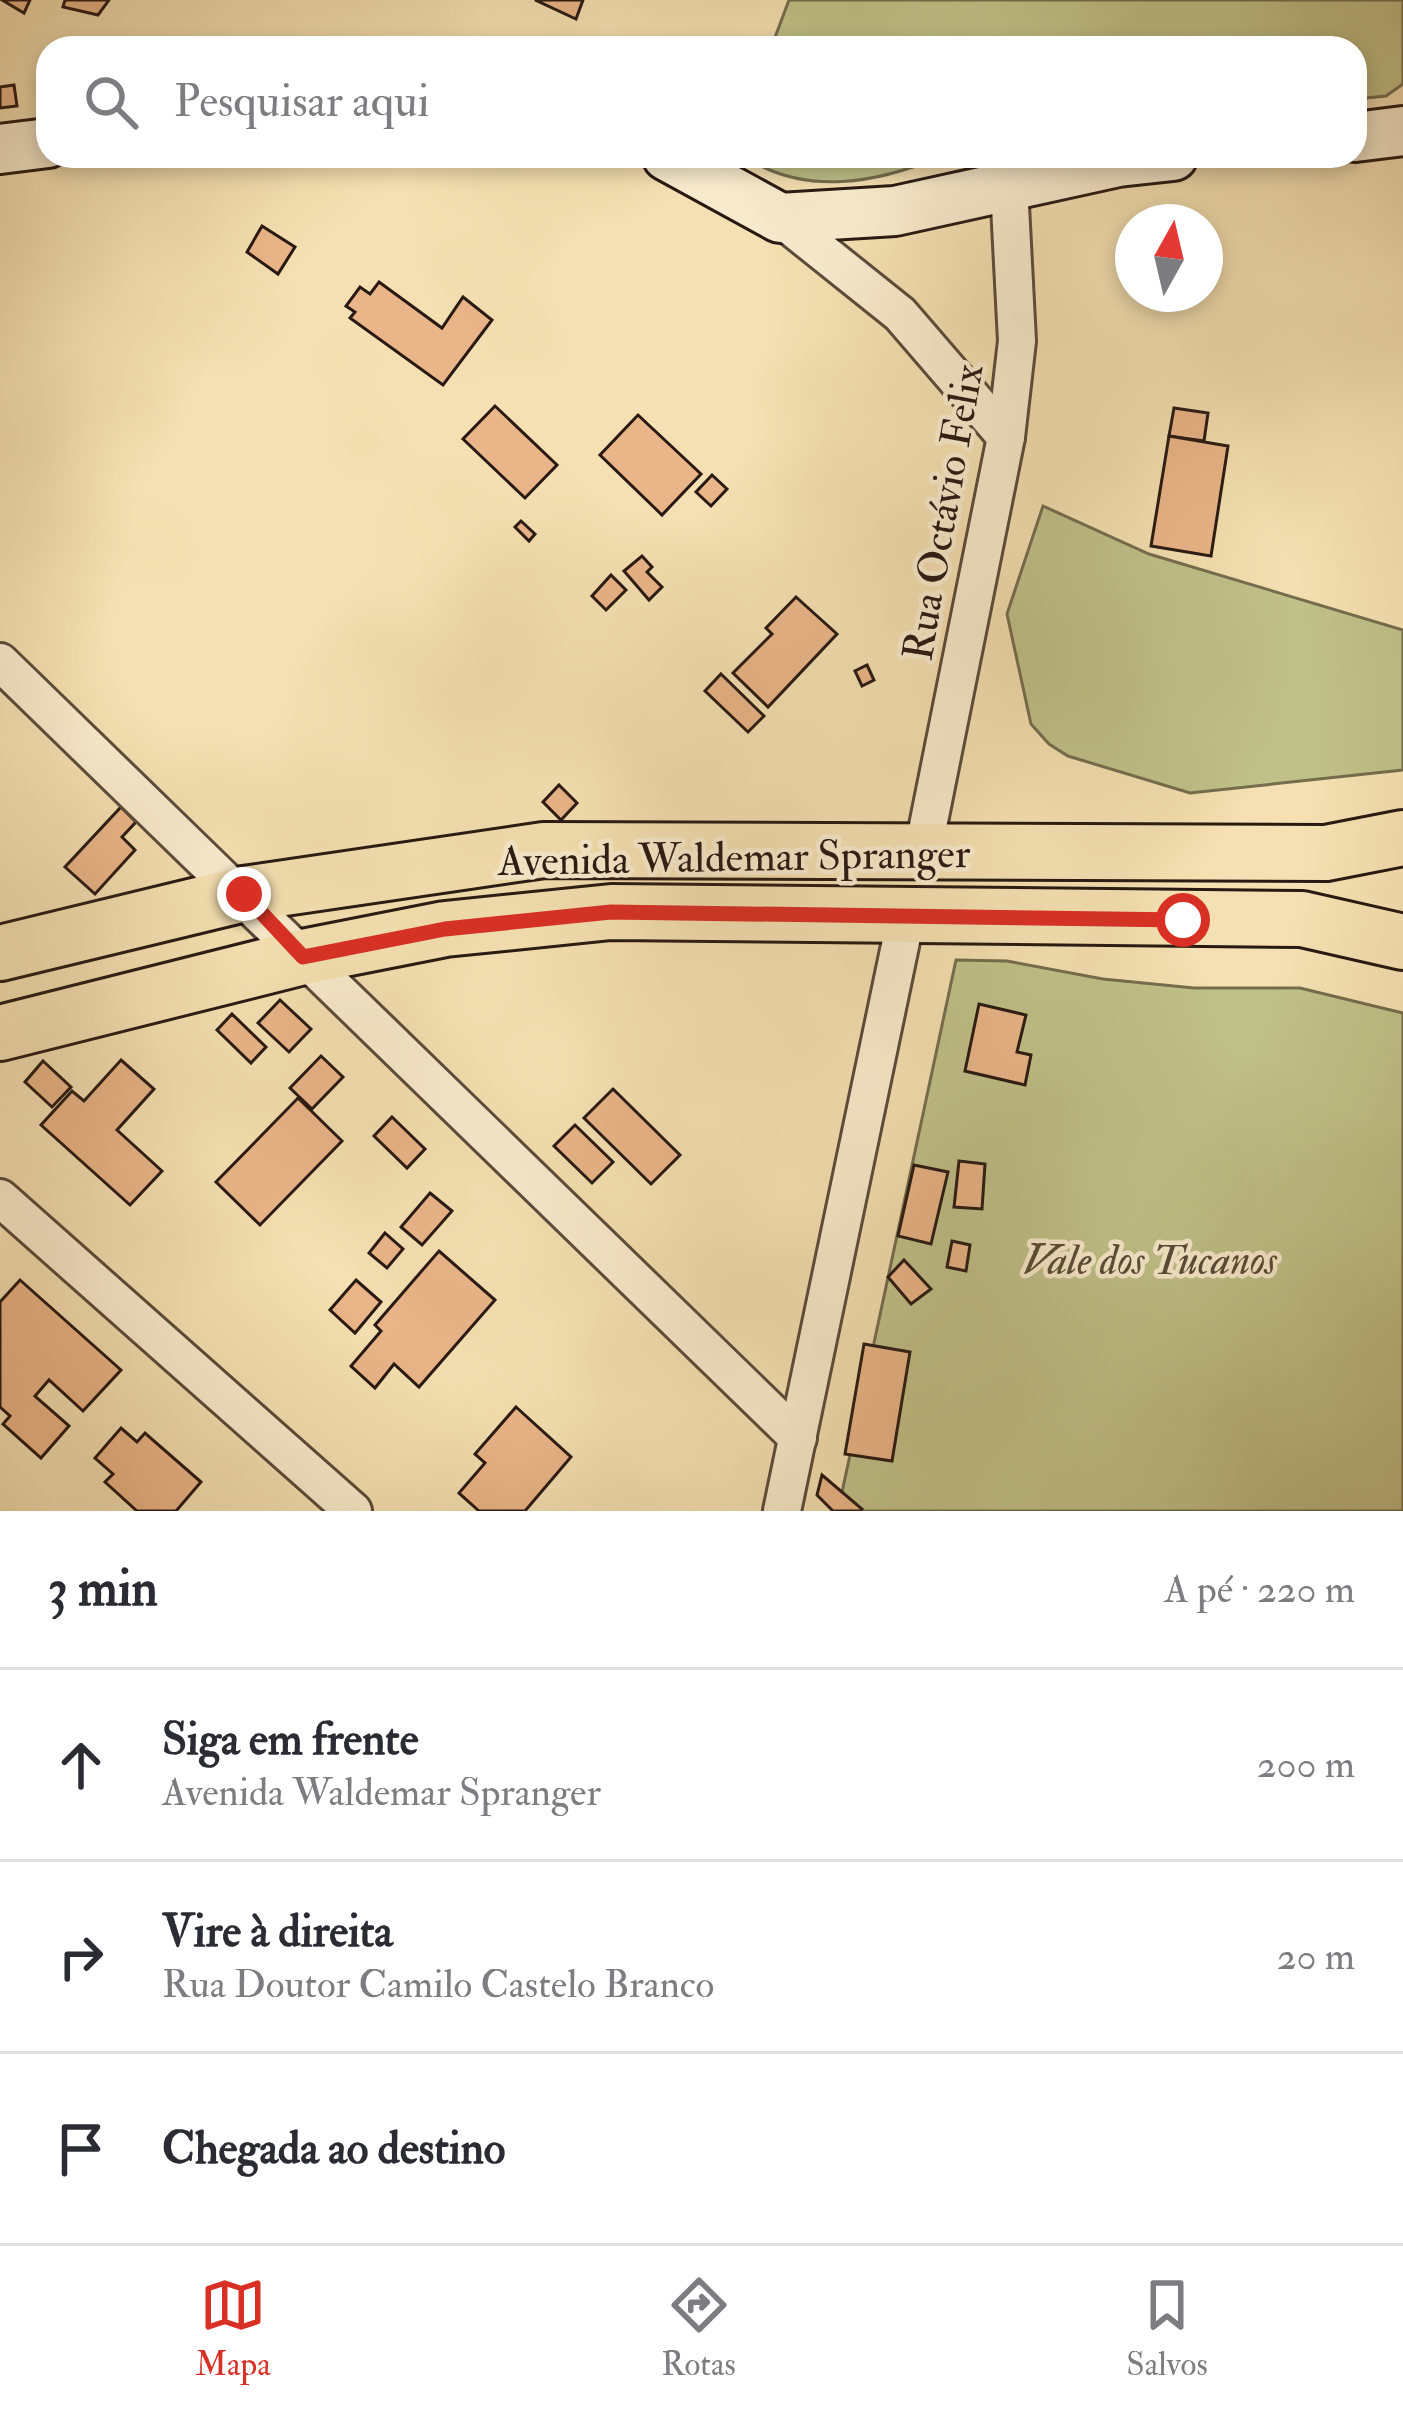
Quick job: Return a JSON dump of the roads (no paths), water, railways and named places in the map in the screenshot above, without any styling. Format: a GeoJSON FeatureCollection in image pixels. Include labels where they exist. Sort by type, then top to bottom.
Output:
{"type":"FeatureCollection","features":[{"type":"Feature","properties":{"kind":"main road","name":"Avenida Waldemar Spranger"},"geometry":{"type":"LineString","coordinates":[[0,953],[244,894],[544,850],[1326,854],[1403,838]]}},
{"type":"Feature","properties":{"kind":"main road","name":"Avenida Waldemar Spranger"},"geometry":{"type":"LineString","coordinates":[[0,1034],[303,957],[445,929],[611,912],[1302,919],[1403,942]]}},
{"type":"Feature","properties":{"kind":"street"},"geometry":{"type":"LineString","coordinates":[[1367,135],[1403,131]]}},
{"type":"Feature","properties":{"kind":"street"},"geometry":{"type":"LineString","coordinates":[[0,149],[36,144]]}},
{"type":"Feature","properties":{"kind":"street"},"geometry":{"type":"LineString","coordinates":[[689,168],[780,218],[900,314],[1006,437]]}},
{"type":"Feature","properties":{"kind":"street"},"geometry":{"type":"LineString","coordinates":[[780,218],[895,211],[1091,168]]}},
{"type":"Feature","properties":{"kind":"street","name":"Rua Octávio Felix"},"geometry":{"type":"LineString","coordinates":[[923,851],[1006,437],[1018,341],[1009,186]]}},
{"type":"Feature","properties":{"kind":"street"},"geometry":{"type":"LineString","coordinates":[[0,662],[244,894],[303,957],[798,1438]]}},
{"type":"Feature","properties":{"kind":"street"},"geometry":{"type":"LineString","coordinates":[[782,1511],[906,917]]}},
{"type":"Feature","properties":{"kind":"street"},"geometry":{"type":"LineString","coordinates":[[0,1198],[353,1511]]}},
{"type":"Feature","properties":{"kind":"park label","name":"Vale dos Tucanos"},"geometry":{"type":"Point","coordinates":[1150,1259]}}]}
